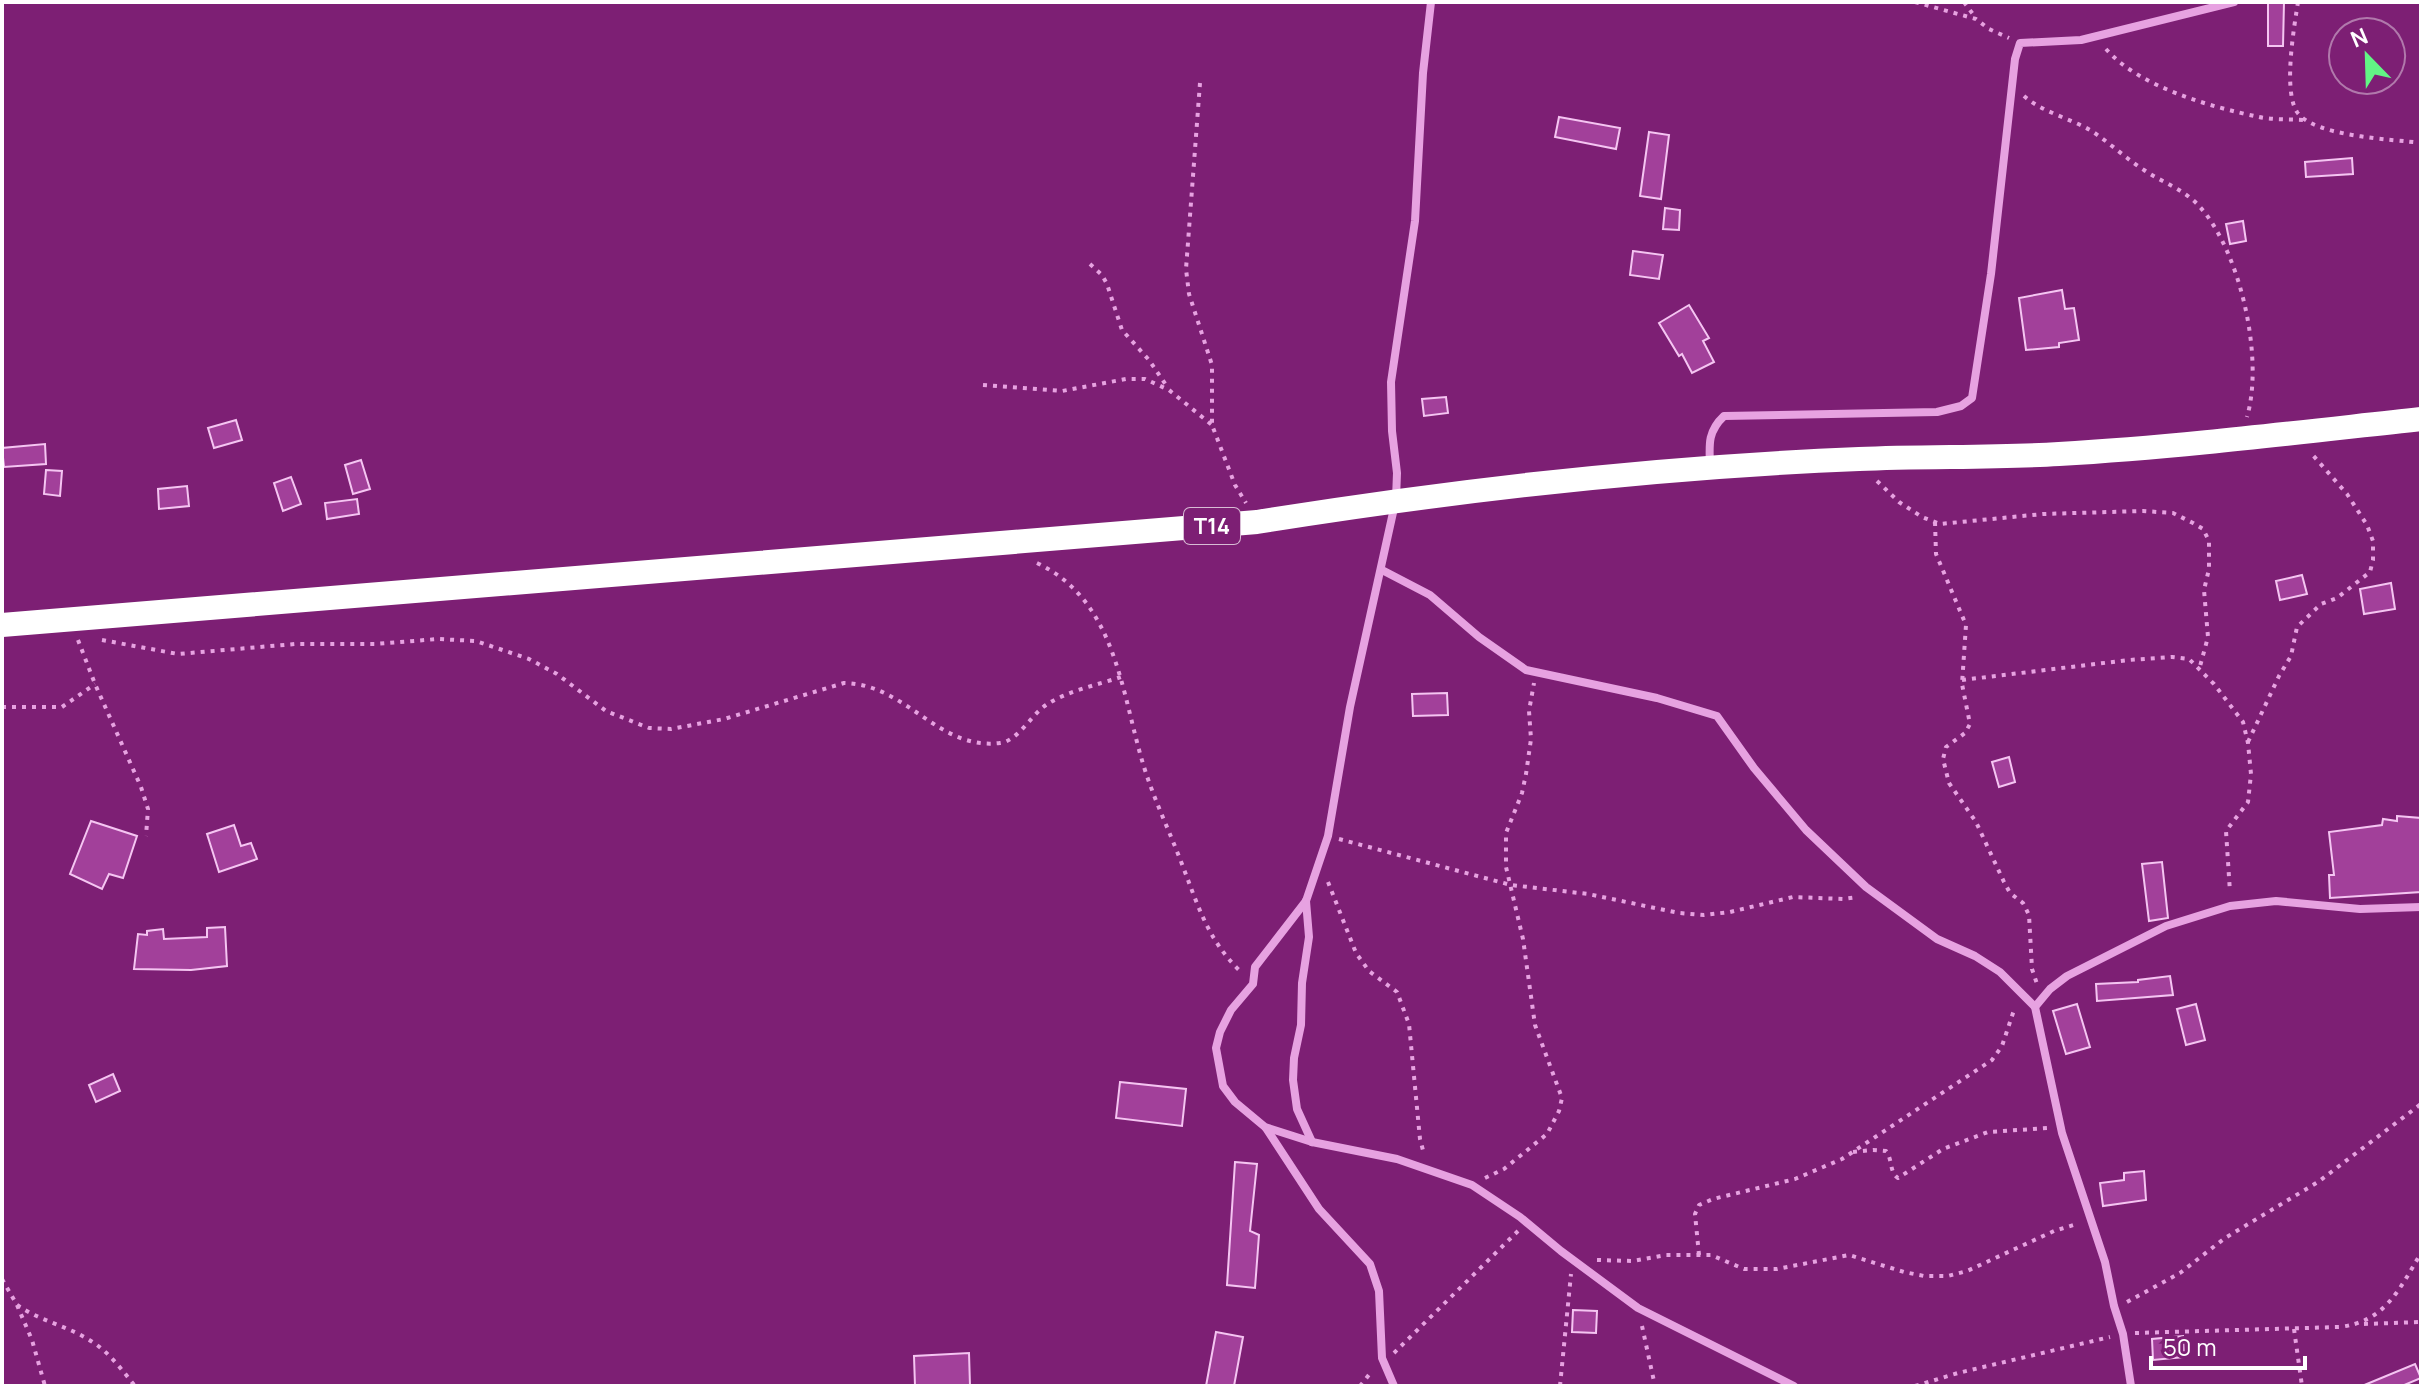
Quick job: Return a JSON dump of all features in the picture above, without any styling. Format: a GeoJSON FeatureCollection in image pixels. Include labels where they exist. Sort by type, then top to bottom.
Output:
{"type":"FeatureCollection","features":[{"type":"Feature","properties":{"kind":"highway","name":"T14"},"geometry":{"type":"LineString","coordinates":[[2,625],[1257,522],[1396,499],[1615,474],[1858,459],[2058,454],[2421,419]]}},
{"type":"Feature","properties":{"kind":"street"},"geometry":{"type":"LineString","coordinates":[[1394,1386],[1382,1358],[1379,1291],[1370,1264],[1319,1209],[1265,1127],[1235,1102],[1223,1086],[1216,1048],[1231,1010],[1253,984],[1255,967],[1306,901],[1328,836],[1350,707],[1396,499],[1391,382],[1415,221],[1423,73],[1431,2]]}},
{"type":"Feature","properties":{"kind":"street"},"geometry":{"type":"LineString","coordinates":[[1711,469],[1709,439],[1713,426],[1724,416],[1937,412],[1961,406],[1972,398],[1993,260],[2015,59],[2020,43],[2081,40],[2234,2]]}},
{"type":"Feature","properties":{"kind":"street"},"geometry":{"type":"LineString","coordinates":[[1382,570],[1430,595],[1479,637],[1526,670],[1657,698],[1717,716],[1754,768],[1806,830],[1874,894],[1937,939],[1975,956],[2000,972],[2035,1007],[2061,1126],[2105,1262],[2123,1334],[2131,1386]]}},
{"type":"Feature","properties":{"kind":"street"},"geometry":{"type":"LineString","coordinates":[[1306,901],[1309,937],[1293,1080],[1297,1109],[1312,1142]]}},
{"type":"Feature","properties":{"kind":"street"},"geometry":{"type":"LineString","coordinates":[[2035,1007],[2067,976],[2166,926],[2230,906],[2276,901],[2360,909],[2421,907]]}},
{"type":"Feature","properties":{"kind":"street"},"geometry":{"type":"LineString","coordinates":[[1265,1127],[1312,1142],[1397,1159],[1472,1185],[1520,1217],[1638,1308],[1794,1386]]}},
{"type":"Feature","properties":{"kind":"path"},"geometry":{"type":"LineString","coordinates":[[1915,2],[1976,19]]}},
{"type":"Feature","properties":{"kind":"path"},"geometry":{"type":"LineString","coordinates":[[1964,2],[1976,19],[1989,29],[2020,43]]}},
{"type":"Feature","properties":{"kind":"path"},"geometry":{"type":"LineString","coordinates":[[2298,2],[2291,42],[2291,76],[2293,98],[2298,112],[2306,120]]}},
{"type":"Feature","properties":{"kind":"path"},"geometry":{"type":"LineString","coordinates":[[2096,37],[2118,63],[2162,88],[2262,118],[2306,120],[2336,132],[2421,143]]}},
{"type":"Feature","properties":{"kind":"path"},"geometry":{"type":"LineString","coordinates":[[2012,82],[2027,99],[2092,131],[2146,172],[2178,188],[2201,209],[2225,244],[2238,278],[2247,317],[2251,362],[2252,401],[2241,438]]}},
{"type":"Feature","properties":{"kind":"path"},"geometry":{"type":"LineString","coordinates":[[1200,83],[1186,269],[1189,294],[1212,365],[1212,425],[1235,485],[1257,522]]}},
{"type":"Feature","properties":{"kind":"path"},"geometry":{"type":"LineString","coordinates":[[1090,264],[1107,284],[1122,330],[1149,360],[1169,390]]}},
{"type":"Feature","properties":{"kind":"path"},"geometry":{"type":"LineString","coordinates":[[983,385],[1062,391],[1126,379],[1145,379],[1169,390],[1212,425]]}},
{"type":"Feature","properties":{"kind":"path"},"geometry":{"type":"LineString","coordinates":[[2248,743],[2291,656],[2297,627],[2321,604],[2337,598],[2370,572],[2373,560],[2373,541],[2367,525],[2347,494],[2293,433]]}},
{"type":"Feature","properties":{"kind":"path"},"geometry":{"type":"LineString","coordinates":[[1858,459],[1885,491],[1922,517],[1935,522],[1957,524],[2043,514],[2143,511],[2173,513],[2203,529],[2209,541],[2209,569],[2204,590],[2208,637],[2199,670]]}},
{"type":"Feature","properties":{"kind":"path"},"geometry":{"type":"LineString","coordinates":[[1935,522],[1936,554],[1966,625],[1962,680],[1969,729],[1946,747],[1944,768],[1949,783],[1976,822],[2010,893],[2023,903],[2029,915],[2032,969],[2042,998]]}},
{"type":"Feature","properties":{"kind":"path"},"geometry":{"type":"LineString","coordinates":[[998,543],[1052,571],[1081,596],[1098,618],[1121,677],[1143,765],[1201,914],[1211,937],[1253,984]]}},
{"type":"Feature","properties":{"kind":"path"},"geometry":{"type":"LineString","coordinates":[[86,637],[76,635],[141,787],[148,809],[146,836]]}},
{"type":"Feature","properties":{"kind":"path"},"geometry":{"type":"LineString","coordinates":[[97,639],[178,654],[295,644],[375,644],[438,639],[476,641],[538,664],[557,674],[606,711],[649,728],[671,729],[724,719],[844,683],[864,683],[888,693],[948,734],[975,742],[1002,743],[1016,735],[1048,703],[1121,677]]}},
{"type":"Feature","properties":{"kind":"path"},"geometry":{"type":"LineString","coordinates":[[1962,680],[2172,657],[2189,659],[2214,684],[2243,722],[2248,743],[2251,774],[2248,802],[2226,831],[2230,906]]}},
{"type":"Feature","properties":{"kind":"path"},"geometry":{"type":"LineString","coordinates":[[1472,1185],[1504,1169],[1547,1134],[1562,1098],[1535,1025],[1523,939],[1506,867],[1506,833],[1522,793],[1531,739],[1529,711],[1535,689],[1533,677],[1526,670]]}},
{"type":"Feature","properties":{"kind":"path"},"geometry":{"type":"LineString","coordinates":[[2,707],[62,707],[95,684]]}},
{"type":"Feature","properties":{"kind":"path"},"geometry":{"type":"LineString","coordinates":[[1328,836],[1511,885],[1588,894],[1656,910],[1704,915],[1793,897],[1843,899],[1874,894]]}},
{"type":"Feature","properties":{"kind":"path"},"geometry":{"type":"LineString","coordinates":[[1320,857],[1356,953],[1369,971],[1397,992],[1409,1024],[1420,1139],[1428,1168]]}},
{"type":"Feature","properties":{"kind":"path"},"geometry":{"type":"LineString","coordinates":[[1699,1255],[1695,1214],[1699,1205],[1795,1179],[1842,1159],[1992,1060],[2002,1046],[2020,993]]}},
{"type":"Feature","properties":{"kind":"path"},"geometry":{"type":"LineString","coordinates":[[2114,1306],[2133,1300],[2180,1273],[2225,1238],[2334,1170],[2421,1104]]}},
{"type":"Feature","properties":{"kind":"path"},"geometry":{"type":"LineString","coordinates":[[1850,1152],[1886,1151],[1898,1178],[1943,1149],[1988,1132],[2061,1126]]}},
{"type":"Feature","properties":{"kind":"path"},"geometry":{"type":"LineString","coordinates":[[1382,1358],[1398,1351],[1495,1252],[1510,1242],[1521,1226],[1520,1217]]}},
{"type":"Feature","properties":{"kind":"path"},"geometry":{"type":"LineString","coordinates":[[1594,1260],[1633,1261],[1666,1255],[1711,1255],[1744,1269],[1777,1269],[1849,1255],[1904,1272],[1948,1276],[1967,1271],[2054,1231],[2091,1220]]}},
{"type":"Feature","properties":{"kind":"path"},"geometry":{"type":"LineString","coordinates":[[2361,1324],[2380,1313],[2421,1253]]}},
{"type":"Feature","properties":{"kind":"path"},"geometry":{"type":"LineString","coordinates":[[1560,1386],[1572,1260]]}},
{"type":"Feature","properties":{"kind":"path"},"geometry":{"type":"LineString","coordinates":[[2,1279],[32,1340],[45,1386]]}},
{"type":"Feature","properties":{"kind":"path"},"geometry":{"type":"LineString","coordinates":[[17,1305],[30,1314],[91,1341],[117,1363],[135,1386]]}},
{"type":"Feature","properties":{"kind":"path"},"geometry":{"type":"LineString","coordinates":[[1638,1308],[1655,1386]]}},
{"type":"Feature","properties":{"kind":"path"},"geometry":{"type":"LineString","coordinates":[[1915,1386],[2123,1334],[2421,1322]]}},
{"type":"Feature","properties":{"kind":"path"},"geometry":{"type":"LineString","coordinates":[[2294,1329],[2302,1386]]}},
{"type":"Feature","properties":{"kind":"building"},"geometry":{"type":"Polygon","coordinates":[[[2268,2],[2284,2],[2283,46],[2268,46],[2268,2]]]}},
{"type":"Feature","properties":{"kind":"building"},"geometry":{"type":"Polygon","coordinates":[[[1559,117],[1620,128],[1616,149],[1555,137],[1559,117]]]}},
{"type":"Feature","properties":{"kind":"building"},"geometry":{"type":"Polygon","coordinates":[[[1649,132],[1669,135],[1661,199],[1640,196],[1649,132]]]}},
{"type":"Feature","properties":{"kind":"building"},"geometry":{"type":"Polygon","coordinates":[[[2352,158],[2353,174],[2306,177],[2305,162],[2352,158]]]}},
{"type":"Feature","properties":{"kind":"building"},"geometry":{"type":"Polygon","coordinates":[[[1665,208],[1680,210],[1679,230],[1663,229],[1665,208]]]}},
{"type":"Feature","properties":{"kind":"building"},"geometry":{"type":"Polygon","coordinates":[[[2243,221],[2246,241],[2230,244],[2226,224],[2243,221]]]}},
{"type":"Feature","properties":{"kind":"building"},"geometry":{"type":"Polygon","coordinates":[[[1633,251],[1663,255],[1659,279],[1630,275],[1633,251]]]}},
{"type":"Feature","properties":{"kind":"building"},"geometry":{"type":"Polygon","coordinates":[[[2062,290],[2065,309],[2074,308],[2079,340],[2059,343],[2059,347],[2026,350],[2019,298],[2062,290]]]}},
{"type":"Feature","properties":{"kind":"building"},"geometry":{"type":"Polygon","coordinates":[[[1689,305],[1709,338],[1703,341],[1714,362],[1692,373],[1659,323],[1689,305]]]}},
{"type":"Feature","properties":{"kind":"building"},"geometry":{"type":"Polygon","coordinates":[[[1446,397],[1448,413],[1424,416],[1422,399],[1446,397]]]}},
{"type":"Feature","properties":{"kind":"building"},"geometry":{"type":"Polygon","coordinates":[[[236,420],[242,440],[214,448],[208,428],[236,420]]]}},
{"type":"Feature","properties":{"kind":"building"},"geometry":{"type":"Polygon","coordinates":[[[45,444],[46,464],[4,467],[2,448],[45,444]]]}},
{"type":"Feature","properties":{"kind":"building"},"geometry":{"type":"Polygon","coordinates":[[[361,460],[370,489],[353,494],[345,465],[361,460]]]}},
{"type":"Feature","properties":{"kind":"building"},"geometry":{"type":"Polygon","coordinates":[[[46,470],[62,471],[60,496],[44,494],[46,470]]]}},
{"type":"Feature","properties":{"kind":"building"},"geometry":{"type":"Polygon","coordinates":[[[291,477],[301,504],[283,511],[274,483],[291,477]]]}},
{"type":"Feature","properties":{"kind":"building"},"geometry":{"type":"Polygon","coordinates":[[[187,486],[189,506],[159,509],[158,489],[187,486]]]}},
{"type":"Feature","properties":{"kind":"building"},"geometry":{"type":"Polygon","coordinates":[[[357,499],[359,514],[327,519],[325,503],[357,499]]]}},
{"type":"Feature","properties":{"kind":"building"},"geometry":{"type":"Polygon","coordinates":[[[2302,575],[2307,594],[2280,600],[2276,581],[2302,575]]]}},
{"type":"Feature","properties":{"kind":"building"},"geometry":{"type":"Polygon","coordinates":[[[2391,583],[2395,609],[2364,614],[2360,589],[2391,583]]]}},
{"type":"Feature","properties":{"kind":"building"},"geometry":{"type":"Polygon","coordinates":[[[1447,693],[1448,715],[1413,716],[1412,694],[1447,693]]]}},
{"type":"Feature","properties":{"kind":"building"},"geometry":{"type":"Polygon","coordinates":[[[2009,757],[2015,782],[1999,787],[1992,762],[2009,757]]]}},
{"type":"Feature","properties":{"kind":"building"},"geometry":{"type":"Polygon","coordinates":[[[2397,816],[2421,818],[2421,892],[2330,898],[2329,875],[2334,875],[2329,832],[2382,825],[2383,819],[2397,821],[2397,816]]]}},
{"type":"Feature","properties":{"kind":"building"},"geometry":{"type":"Polygon","coordinates":[[[91,821],[137,836],[123,878],[109,874],[102,889],[70,874],[91,821]]]}},
{"type":"Feature","properties":{"kind":"building"},"geometry":{"type":"Polygon","coordinates":[[[234,825],[241,846],[251,843],[257,859],[219,872],[207,834],[234,825]]]}},
{"type":"Feature","properties":{"kind":"building"},"geometry":{"type":"Polygon","coordinates":[[[2162,862],[2168,918],[2149,921],[2142,864],[2162,862]]]}},
{"type":"Feature","properties":{"kind":"building"},"geometry":{"type":"Polygon","coordinates":[[[225,927],[227,966],[191,970],[134,969],[138,934],[147,935],[147,931],[163,929],[164,939],[207,937],[207,928],[225,927]]]}},
{"type":"Feature","properties":{"kind":"building"},"geometry":{"type":"Polygon","coordinates":[[[2170,976],[2173,995],[2097,1001],[2096,984],[2138,982],[2170,976]]]}},
{"type":"Feature","properties":{"kind":"building"},"geometry":{"type":"Polygon","coordinates":[[[2077,1004],[2090,1047],[2066,1054],[2053,1011],[2077,1004]]]}},
{"type":"Feature","properties":{"kind":"building"},"geometry":{"type":"Polygon","coordinates":[[[2196,1004],[2205,1040],[2186,1045],[2177,1009],[2196,1004]]]}},
{"type":"Feature","properties":{"kind":"building"},"geometry":{"type":"Polygon","coordinates":[[[113,1074],[120,1091],[96,1102],[89,1085],[113,1074]]]}},
{"type":"Feature","properties":{"kind":"building"},"geometry":{"type":"Polygon","coordinates":[[[1120,1082],[1186,1089],[1182,1126],[1116,1118],[1120,1082]]]}},
{"type":"Feature","properties":{"kind":"building"},"geometry":{"type":"Polygon","coordinates":[[[1235,1162],[1257,1164],[1250,1231],[1259,1235],[1255,1288],[1227,1285],[1235,1162]]]}},
{"type":"Feature","properties":{"kind":"building"},"geometry":{"type":"Polygon","coordinates":[[[2144,1171],[2146,1200],[2103,1206],[2100,1183],[2124,1180],[2124,1173],[2144,1171]]]}},
{"type":"Feature","properties":{"kind":"building"},"geometry":{"type":"Polygon","coordinates":[[[1573,1310],[1597,1311],[1596,1333],[1572,1332],[1573,1310]]]}},
{"type":"Feature","properties":{"kind":"building"},"geometry":{"type":"Polygon","coordinates":[[[1216,1332],[1243,1337],[1234,1386],[1206,1386],[1216,1332]]]}},
{"type":"Feature","properties":{"kind":"building"},"geometry":{"type":"Polygon","coordinates":[[[2183,1336],[2184,1357],[2153,1360],[2152,1339],[2183,1336]]]}},
{"type":"Feature","properties":{"kind":"building"},"geometry":{"type":"Polygon","coordinates":[[[969,1353],[970,1386],[915,1386],[914,1356],[969,1353]]]}},
{"type":"Feature","properties":{"kind":"building"},"geometry":{"type":"Polygon","coordinates":[[[2415,1364],[2421,1378],[2402,1386],[2362,1386],[2415,1364]]]}}]}
